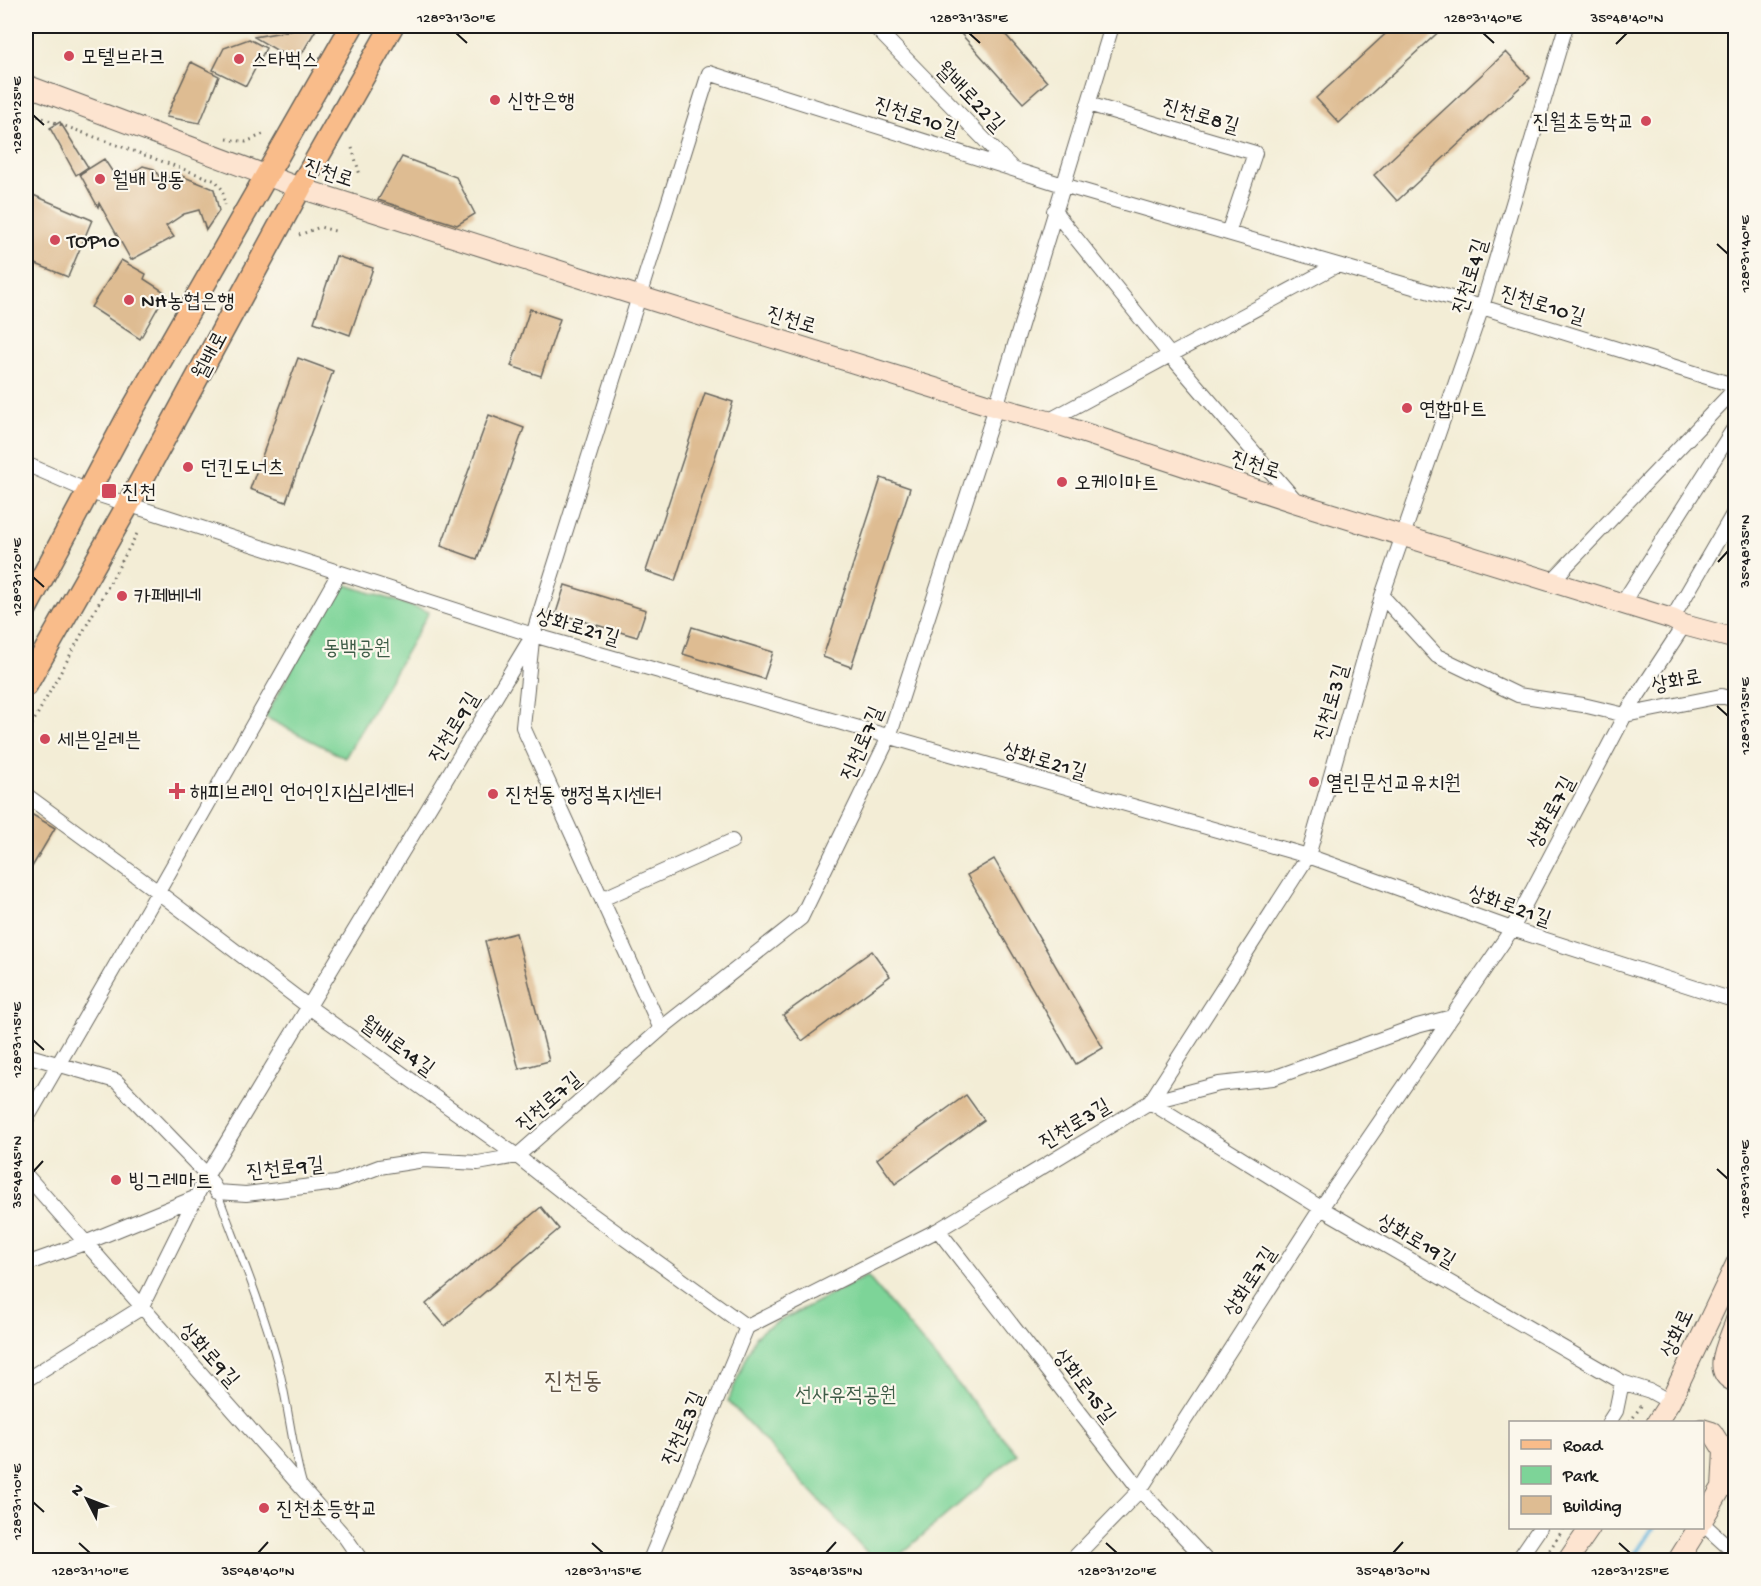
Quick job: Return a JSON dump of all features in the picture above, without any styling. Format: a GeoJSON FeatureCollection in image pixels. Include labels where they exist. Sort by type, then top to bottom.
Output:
{"type":"FeatureCollection","features":[{"type":"Feature","properties":{"kind":"main road","name":"월배로"},"geometry":{"type":"LineString","coordinates":[[26,608],[127,419],[352,26]]}},
{"type":"Feature","properties":{"kind":"main road","name":"월배로"},"geometry":{"type":"LineString","coordinates":[[26,685],[392,26]]}},
{"type":"Feature","properties":{"kind":"main road","name":"진천로"},"geometry":{"type":"LineString","coordinates":[[26,85],[265,177],[638,296],[1048,421],[1297,503],[1736,639]]}},
{"type":"Feature","properties":{"kind":"main road","name":"상화로"},"geometry":{"type":"LineString","coordinates":[[1658,1421],[1670,1402],[1736,1264]]}},
{"type":"Feature","properties":{"kind":"main road"},"geometry":{"type":"LineString","coordinates":[[1736,1320],[1722,1360],[1723,1373],[1730,1381],[1736,1382]]}},
{"type":"Feature","properties":{"kind":"main road"},"geometry":{"type":"LineString","coordinates":[[1704,1430],[1712,1432],[1724,1451],[1722,1488]]}},
{"type":"Feature","properties":{"kind":"main road"},"geometry":{"type":"LineString","coordinates":[[1704,1519],[1736,1462]]}},
{"type":"Feature","properties":{"kind":"main road"},"geometry":{"type":"LineString","coordinates":[[1568,1560],[1589,1529]]}},
{"type":"Feature","properties":{"kind":"main road"},"geometry":{"type":"LineString","coordinates":[[1678,1560],[1697,1529]]}},
{"type":"Feature","properties":{"kind":"street","name":"월배로22길"},"geometry":{"type":"LineString","coordinates":[[876,26],[1012,168]]}},
{"type":"Feature","properties":{"kind":"street","name":"진천로4길"},"geometry":{"type":"LineString","coordinates":[[1403,536],[1482,307],[1566,26]]}},
{"type":"Feature","properties":{"kind":"street"},"geometry":{"type":"LineString","coordinates":[[996,407],[1088,104],[1107,29]]}},
{"type":"Feature","properties":{"kind":"street","name":"진천로10길"},"geometry":{"type":"LineString","coordinates":[[638,296],[709,73],[1063,184],[1482,307],[1736,387]]}},
{"type":"Feature","properties":{"kind":"street","name":"진천로8길"},"geometry":{"type":"LineString","coordinates":[[1088,104],[1256,153],[1228,233]]}},
{"type":"Feature","properties":{"kind":"street"},"geometry":{"type":"LineString","coordinates":[[1054,211],[1171,356],[1297,503]]}},
{"type":"Feature","properties":{"kind":"street"},"geometry":{"type":"LineString","coordinates":[[1048,421],[1337,265]]}},
{"type":"Feature","properties":{"kind":"street","name":"진천로9길"},"geometry":{"type":"LineString","coordinates":[[141,1308],[207,1175],[533,635],[638,296]]}},
{"type":"Feature","properties":{"kind":"street"},"geometry":{"type":"LineString","coordinates":[[1551,582],[1736,387]]}},
{"type":"Feature","properties":{"kind":"street","name":"진천로7길"},"geometry":{"type":"LineString","coordinates":[[517,1156],[661,1029],[801,918],[890,737],[996,407]]}},
{"type":"Feature","properties":{"kind":"street"},"geometry":{"type":"LineString","coordinates":[[1622,604],[1736,425]]}},
{"type":"Feature","properties":{"kind":"street","name":"상화로21길"},"geometry":{"type":"LineString","coordinates":[[26,465],[128,505],[533,635],[1308,856],[1512,929],[1736,1001]]}},
{"type":"Feature","properties":{"kind":"street"},"geometry":{"type":"LineString","coordinates":[[1678,622],[1736,509]]}},
{"type":"Feature","properties":{"kind":"street","name":"진천로3길"},"geometry":{"type":"LineString","coordinates":[[650,1560],[747,1327],[938,1230],[1150,1102],[1308,856],[1382,596],[1403,536]]}},
{"type":"Feature","properties":{"kind":"street"},"geometry":{"type":"LineString","coordinates":[[26,1120],[339,573]]}},
{"type":"Feature","properties":{"kind":"street"},"geometry":{"type":"LineString","coordinates":[[1382,596],[1437,656],[1518,695],[1584,705],[1625,715]]}},
{"type":"Feature","properties":{"kind":"street","name":"상화로7길"},"geometry":{"type":"LineString","coordinates":[[1072,1560],[1140,1490],[1321,1208],[1512,929],[1625,715],[1678,622]]}},
{"type":"Feature","properties":{"kind":"street"},"geometry":{"type":"LineString","coordinates":[[533,635],[523,727],[661,1029]]}},
{"type":"Feature","properties":{"kind":"street","name":"상화로"},"geometry":{"type":"LineString","coordinates":[[1625,715],[1721,696],[1736,700]]}},
{"type":"Feature","properties":{"kind":"street","name":"월배로14길"},"geometry":{"type":"LineString","coordinates":[[26,795],[747,1327]]}},
{"type":"Feature","properties":{"kind":"street"},"geometry":{"type":"LineString","coordinates":[[602,899],[732,841]]}},
{"type":"Feature","properties":{"kind":"street"},"geometry":{"type":"LineString","coordinates":[[1150,1102],[1219,1084],[1273,1078],[1417,1026],[1452,1017]]}},
{"type":"Feature","properties":{"kind":"street"},"geometry":{"type":"LineString","coordinates":[[26,1055],[116,1082],[207,1175],[217,1192]]}},
{"type":"Feature","properties":{"kind":"street","name":"상화로19길"},"geometry":{"type":"LineString","coordinates":[[1150,1102],[1321,1208],[1622,1382],[1650,1391],[1670,1402]]}},
{"type":"Feature","properties":{"kind":"street","name":"진천로9길"},"geometry":{"type":"LineString","coordinates":[[217,1192],[246,1194],[336,1183],[379,1167],[424,1160],[477,1162],[517,1156]]}},
{"type":"Feature","properties":{"kind":"street","name":"상화로9길"},"geometry":{"type":"LineString","coordinates":[[26,1174],[141,1308],[345,1537],[361,1560]]}},
{"type":"Feature","properties":{"kind":"street"},"geometry":{"type":"LineString","coordinates":[[26,1264],[85,1243],[197,1197]]}},
{"type":"Feature","properties":{"kind":"street","name":"상화로15길"},"geometry":{"type":"LineString","coordinates":[[938,1230],[1140,1490],[1206,1560]]}},
{"type":"Feature","properties":{"kind":"street"},"geometry":{"type":"LineString","coordinates":[[26,1380],[141,1308]]}},
{"type":"Feature","properties":{"kind":"street"},"geometry":{"type":"LineString","coordinates":[[1610,1421],[1616,1411],[1622,1382]]}},
{"type":"Feature","properties":{"kind":"street"},"geometry":{"type":"LineString","coordinates":[[1704,1524],[1736,1554]]}},
{"type":"Feature","properties":{"kind":"street"},"geometry":{"type":"LineString","coordinates":[[1518,1560],[1539,1529]]}},
{"type":"Feature","properties":{"kind":"lane","name":"상화로9길"},"geometry":{"type":"LineString","coordinates":[[217,1192],[278,1362],[294,1455],[304,1491]]}},
{"type":"Feature","properties":{"kind":"path"},"geometry":{"type":"LineString","coordinates":[[26,112],[216,182],[222,189],[226,204]]}},
{"type":"Feature","properties":{"kind":"path"},"geometry":{"type":"LineString","coordinates":[[220,137],[246,142],[266,133],[271,126]]}},
{"type":"Feature","properties":{"kind":"path"},"geometry":{"type":"LineString","coordinates":[[352,148],[360,175]]}},
{"type":"Feature","properties":{"kind":"path"},"geometry":{"type":"LineString","coordinates":[[26,735],[141,527]]}},
{"type":"Feature","properties":{"kind":"path"},"geometry":{"type":"LineString","coordinates":[[1631,1421],[1650,1391]]}},
{"type":"Feature","properties":{"kind":"path"},"geometry":{"type":"LineString","coordinates":[[1543,1560],[1563,1529]]}},
{"type":"Feature","properties":{"kind":"green space","name":"동백공원"},"geometry":{"type":"Polygon","coordinates":[[[341,583],[429,612],[345,758],[265,717],[341,583]]]}},
{"type":"Feature","properties":{"kind":"green space","name":"선사유적공원"},"geometry":{"type":"Polygon","coordinates":[[[867,1276],[1017,1454],[894,1560],[874,1560],[728,1401],[755,1337],[766,1328],[867,1276]]]}},
{"type":"Feature","properties":{"kind":"building"},"geometry":{"type":"Polygon","coordinates":[[[318,26],[297,62],[254,37],[318,26]]]}},
{"type":"Feature","properties":{"kind":"building"},"geometry":{"type":"Polygon","coordinates":[[[954,26],[998,26],[1047,82],[1023,103],[954,26]]]}},
{"type":"Feature","properties":{"kind":"building"},"geometry":{"type":"Polygon","coordinates":[[[1394,26],[1445,26],[1339,123],[1316,98],[1394,26]]]}},
{"type":"Feature","properties":{"kind":"building","name":"스타벅스"},"geometry":{"type":"Polygon","coordinates":[[[249,39],[266,48],[246,86],[213,70],[224,48],[249,39]]]}},
{"type":"Feature","properties":{"kind":"building"},"geometry":{"type":"Polygon","coordinates":[[[1506,52],[1530,78],[1397,201],[1374,175],[1506,52]]]}},
{"type":"Feature","properties":{"kind":"building"},"geometry":{"type":"Polygon","coordinates":[[[191,62],[219,76],[200,123],[166,117],[191,62]]]}},
{"type":"Feature","properties":{"kind":"building"},"geometry":{"type":"Polygon","coordinates":[[[60,122],[88,167],[76,175],[50,128],[60,122]]]}},
{"type":"Feature","properties":{"kind":"building"},"geometry":{"type":"Polygon","coordinates":[[[402,157],[456,177],[475,214],[457,225],[378,200],[402,157]]]}},
{"type":"Feature","properties":{"kind":"building"},"geometry":{"type":"Polygon","coordinates":[[[104,159],[119,182],[143,166],[154,169],[165,185],[172,172],[214,189],[219,211],[206,230],[199,210],[184,214],[166,226],[174,237],[131,260],[80,174],[104,159]]]}},
{"type":"Feature","properties":{"kind":"building","name":"TOP10"},"geometry":{"type":"Polygon","coordinates":[[[26,192],[92,220],[68,277],[26,260],[26,192]]]}},
{"type":"Feature","properties":{"kind":"building"},"geometry":{"type":"Polygon","coordinates":[[[336,256],[373,268],[350,335],[314,322],[336,256]]]}},
{"type":"Feature","properties":{"kind":"building","name":"NH농협은행"},"geometry":{"type":"Polygon","coordinates":[[[121,260],[146,274],[144,279],[166,293],[140,339],[91,307],[121,260]]]}},
{"type":"Feature","properties":{"kind":"building"},"geometry":{"type":"Polygon","coordinates":[[[530,309],[560,319],[541,376],[511,366],[530,309]]]}},
{"type":"Feature","properties":{"kind":"building"},"geometry":{"type":"Polygon","coordinates":[[[298,358],[333,371],[286,502],[250,489],[298,358]]]}},
{"type":"Feature","properties":{"kind":"building"},"geometry":{"type":"Polygon","coordinates":[[[705,393],[733,402],[675,581],[646,571],[705,393]]]}},
{"type":"Feature","properties":{"kind":"building"},"geometry":{"type":"Polygon","coordinates":[[[489,415],[524,428],[477,559],[441,546],[489,415]]]}},
{"type":"Feature","properties":{"kind":"building"},"geometry":{"type":"Polygon","coordinates":[[[881,478],[910,488],[851,667],[823,657],[881,478]]]}},
{"type":"Feature","properties":{"kind":"building"},"geometry":{"type":"Polygon","coordinates":[[[565,585],[646,610],[637,637],[556,613],[565,585]]]}},
{"type":"Feature","properties":{"kind":"building"},"geometry":{"type":"Polygon","coordinates":[[[692,627],[773,652],[764,679],[683,654],[692,627]]]}},
{"type":"Feature","properties":{"kind":"building"},"geometry":{"type":"Polygon","coordinates":[[[26,811],[55,828],[26,877],[26,811]]]}},
{"type":"Feature","properties":{"kind":"building"},"geometry":{"type":"Polygon","coordinates":[[[994,859],[1103,1048],[1076,1064],[967,875],[994,859]]]}},
{"type":"Feature","properties":{"kind":"building"},"geometry":{"type":"Polygon","coordinates":[[[516,933],[549,1061],[519,1069],[485,941],[516,933]]]}},
{"type":"Feature","properties":{"kind":"building"},"geometry":{"type":"Polygon","coordinates":[[[872,951],[890,976],[802,1041],[783,1015],[872,951]]]}},
{"type":"Feature","properties":{"kind":"building"},"geometry":{"type":"Polygon","coordinates":[[[966,1095],[984,1120],[895,1184],[877,1159],[966,1095]]]}},
{"type":"Feature","properties":{"kind":"building"},"geometry":{"type":"Polygon","coordinates":[[[541,1207],[559,1229],[445,1326],[426,1304],[541,1207]]]}},
{"type":"Feature","properties":{"kind":"waterway"},"geometry":{"type":"LineString","coordinates":[[1632,1560],[1652,1529]]}},
{"type":"Feature","properties":{"kind":"place","name":"모텔브라크"},"geometry":{"type":"Point","coordinates":[69,56]}},
{"type":"Feature","properties":{"kind":"place","name":"스타벅스"},"geometry":{"type":"Point","coordinates":[239,59]}},
{"type":"Feature","properties":{"kind":"place","name":"신한은행"},"geometry":{"type":"Point","coordinates":[495,100]}},
{"type":"Feature","properties":{"kind":"place","name":"진월초등학교"},"geometry":{"type":"Point","coordinates":[1646,121]}},
{"type":"Feature","properties":{"kind":"place","name":"월배 냉동"},"geometry":{"type":"Point","coordinates":[100,179]}},
{"type":"Feature","properties":{"kind":"place","name":"TOP10"},"geometry":{"type":"Point","coordinates":[55,240]}},
{"type":"Feature","properties":{"kind":"place","name":"NH농협은행"},"geometry":{"type":"Point","coordinates":[129,300]}},
{"type":"Feature","properties":{"kind":"place","name":"연합마트"},"geometry":{"type":"Point","coordinates":[1407,408]}},
{"type":"Feature","properties":{"kind":"place","name":"던킨도너츠"},"geometry":{"type":"Point","coordinates":[188,467]}},
{"type":"Feature","properties":{"kind":"place","name":"오케이마트"},"geometry":{"type":"Point","coordinates":[1062,482]}},
{"type":"Feature","properties":{"kind":"place","name":"진천"},"geometry":{"type":"Point","coordinates":[109,491]}},
{"type":"Feature","properties":{"kind":"place","name":"카페베네"},"geometry":{"type":"Point","coordinates":[122,596]}},
{"type":"Feature","properties":{"kind":"place","name":"세븐일레븐"},"geometry":{"type":"Point","coordinates":[45,739]}},
{"type":"Feature","properties":{"kind":"place","name":"열린문선교유치원"},"geometry":{"type":"Point","coordinates":[1314,782]}},
{"type":"Feature","properties":{"kind":"place","name":"해피브레인 언어인지심리센터"},"geometry":{"type":"Point","coordinates":[177,791]}},
{"type":"Feature","properties":{"kind":"place","name":"진천동 행정복지센터"},"geometry":{"type":"Point","coordinates":[493,794]}},
{"type":"Feature","properties":{"kind":"place","name":"빙그레마트"},"geometry":{"type":"Point","coordinates":[116,1180]}},
{"type":"Feature","properties":{"kind":"place","name":"진천초등학교"},"geometry":{"type":"Point","coordinates":[264,1508]}},
{"type":"Feature","properties":{"kind":"district","name":"진천동"},"geometry":{"type":"Point","coordinates":[573,1380]}}]}
